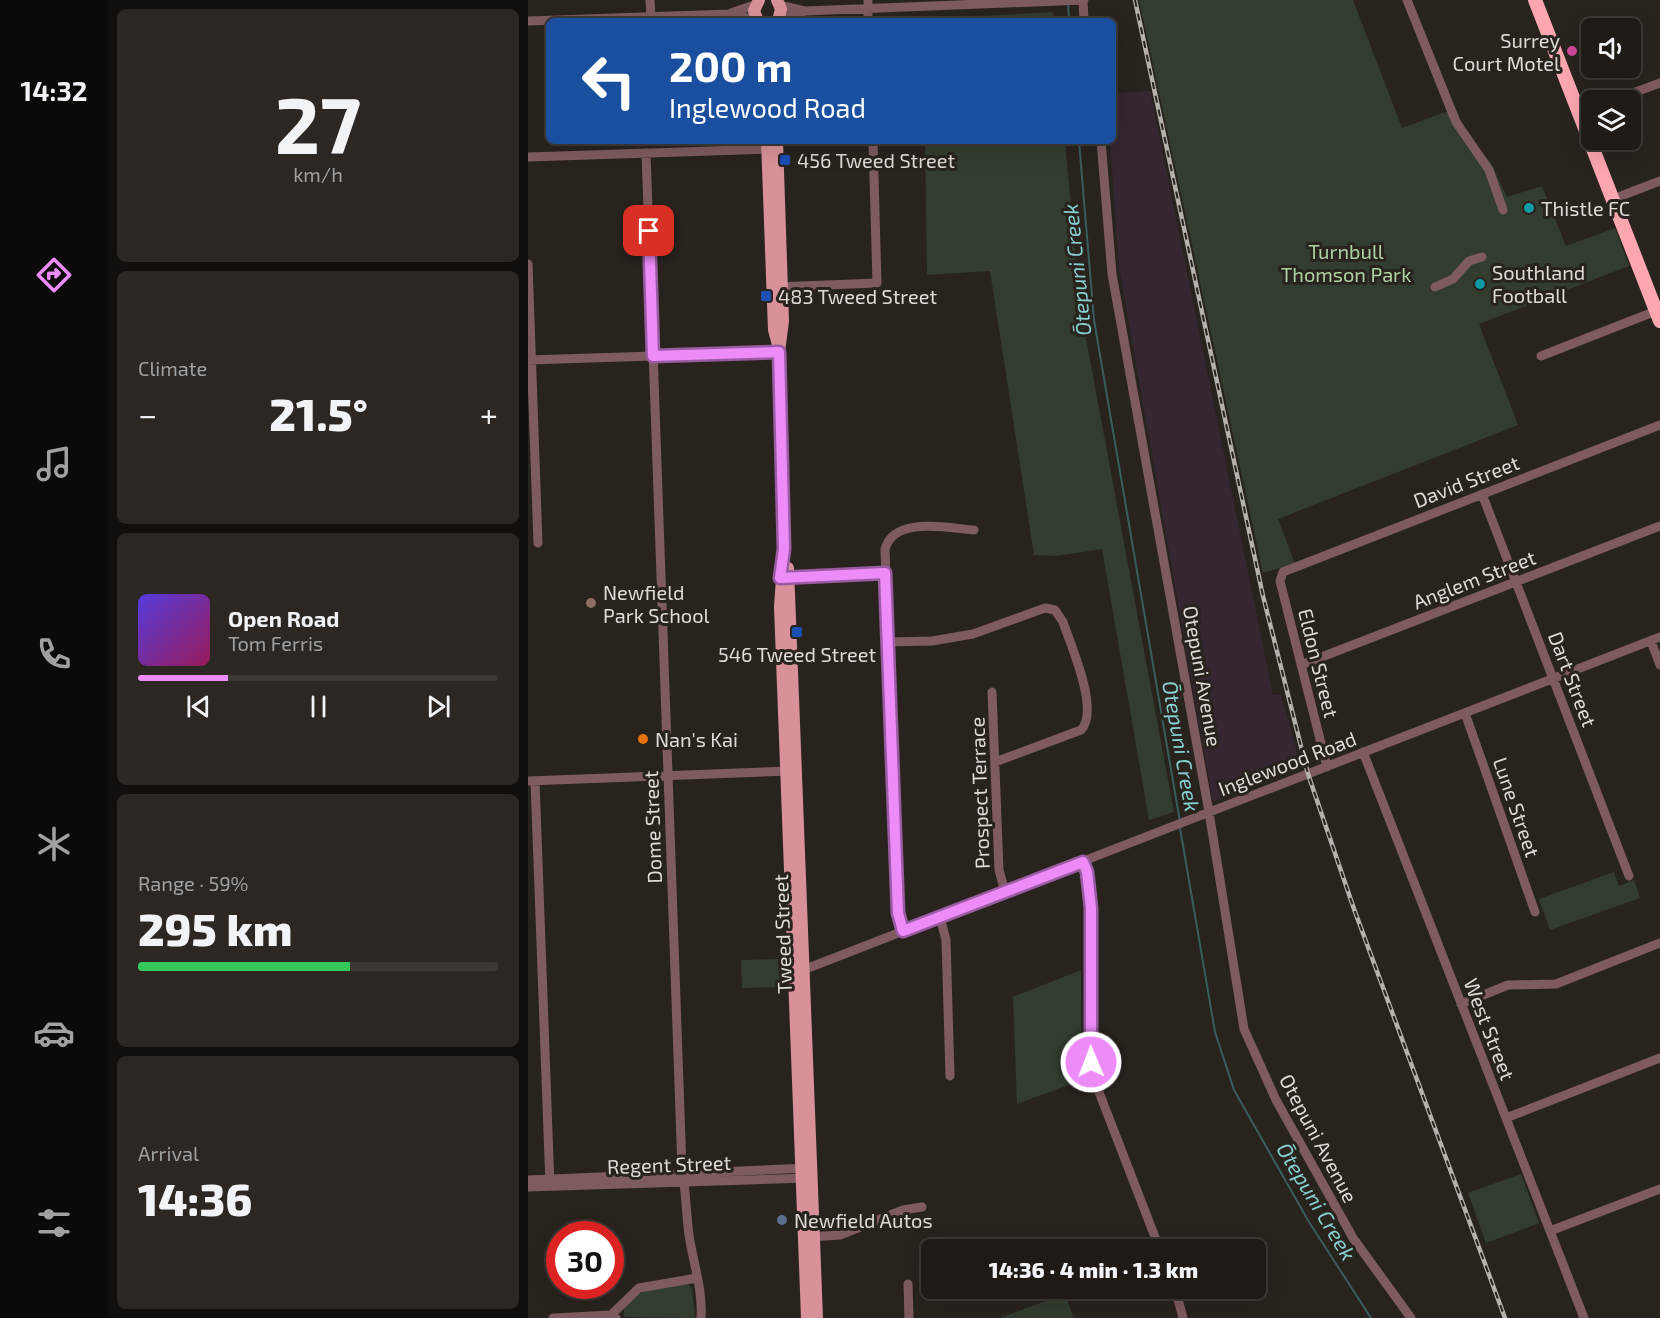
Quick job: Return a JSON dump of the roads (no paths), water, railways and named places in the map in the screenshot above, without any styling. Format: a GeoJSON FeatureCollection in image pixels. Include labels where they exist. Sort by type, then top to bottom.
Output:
{"type":"FeatureCollection","features":[{"type":"Feature","properties":{"kind":"highway"},"geometry":{"type":"LineString","coordinates":[[1535,0],[1581,103]]}},
{"type":"Feature","properties":{"kind":"highway"},"geometry":{"type":"LineString","coordinates":[[1597,150],[1613,199],[1658,316]]}},
{"type":"Feature","properties":{"kind":"main road"},"geometry":{"type":"LineString","coordinates":[[756,18],[754,13],[759,2]]}},
{"type":"Feature","properties":{"kind":"main road"},"geometry":{"type":"LineString","coordinates":[[777,2],[781,12],[779,18]]}},
{"type":"Feature","properties":{"kind":"main road","name":"Tweed Street"},"geometry":{"type":"LineString","coordinates":[[772,145],[777,287],[774,330],[779,352],[790,771],[809,1237],[817,1318]]}},
{"type":"Feature","properties":{"kind":"main road","name":"Tweed Street"},"geometry":{"type":"LineString","coordinates":[[807,1318],[809,1237]]}},
{"type":"Feature","properties":{"kind":"street"},"geometry":{"type":"LineString","coordinates":[[650,0],[651,17]]}},
{"type":"Feature","properties":{"kind":"street"},"geometry":{"type":"LineString","coordinates":[[784,18],[806,11],[868,4],[1083,0],[1084,18]]}},
{"type":"Feature","properties":{"kind":"street"},"geometry":{"type":"LineString","coordinates":[[1407,0],[1455,122],[1489,170],[1503,210]]}},
{"type":"Feature","properties":{"kind":"street"},"geometry":{"type":"LineString","coordinates":[[725,14],[759,2]]}},
{"type":"Feature","properties":{"kind":"street"},"geometry":{"type":"LineString","coordinates":[[777,2],[806,11]]}},
{"type":"Feature","properties":{"kind":"street"},"geometry":{"type":"LineString","coordinates":[[620,18],[725,14],[746,18]]}},
{"type":"Feature","properties":{"kind":"street"},"geometry":{"type":"LineString","coordinates":[[528,21],[546,20]]}},
{"type":"Feature","properties":{"kind":"street"},"geometry":{"type":"LineString","coordinates":[[1640,90],[1660,82]]}},
{"type":"Feature","properties":{"kind":"street"},"geometry":{"type":"LineString","coordinates":[[777,287],[878,283],[873,144]]}},
{"type":"Feature","properties":{"kind":"street","name":"Otepuni Avenue"},"geometry":{"type":"LineString","coordinates":[[1101,144],[1112,274],[1209,812],[1244,1029],[1276,1100],[1353,1238],[1411,1318]]}},
{"type":"Feature","properties":{"kind":"street"},"geometry":{"type":"LineString","coordinates":[[528,157],[646,153],[772,145]]}},
{"type":"Feature","properties":{"kind":"street","name":"Dome Street"},"geometry":{"type":"LineString","coordinates":[[646,153],[684,1178],[689,1235],[701,1318]]}},
{"type":"Feature","properties":{"kind":"street"},"geometry":{"type":"LineString","coordinates":[[1613,199],[1660,181]]}},
{"type":"Feature","properties":{"kind":"street"},"geometry":{"type":"LineString","coordinates":[[1435,287],[1453,279],[1469,261],[1482,257]]}},
{"type":"Feature","properties":{"kind":"street"},"geometry":{"type":"LineString","coordinates":[[528,264],[538,543]]}},
{"type":"Feature","properties":{"kind":"street"},"geometry":{"type":"LineString","coordinates":[[1541,356],[1658,316]]}},
{"type":"Feature","properties":{"kind":"street"},"geometry":{"type":"LineString","coordinates":[[530,360],[779,352]]}},
{"type":"Feature","properties":{"kind":"street","name":"David Street"},"geometry":{"type":"LineString","coordinates":[[1286,570],[1660,425]]}},
{"type":"Feature","properties":{"kind":"street","name":"Dart Street"},"geometry":{"type":"LineString","coordinates":[[1482,494],[1629,876]]}},
{"type":"Feature","properties":{"kind":"street","name":"Anglem Street"},"geometry":{"type":"LineString","coordinates":[[1301,665],[1660,526]]}},
{"type":"Feature","properties":{"kind":"street"},"geometry":{"type":"LineString","coordinates":[[903,931],[898,913],[885,573],[887,542],[896,532],[912,528],[974,530]]}},
{"type":"Feature","properties":{"kind":"street","name":"Eldon Street"},"geometry":{"type":"LineString","coordinates":[[1286,570],[1280,581],[1327,767]]}},
{"type":"Feature","properties":{"kind":"street"},"geometry":{"type":"LineString","coordinates":[[784,577],[885,573]]}},
{"type":"Feature","properties":{"kind":"street"},"geometry":{"type":"LineString","coordinates":[[888,642],[932,641],[973,634],[1040,609],[1050,608],[1058,613],[1063,622],[1089,705],[1086,725],[1081,730],[995,762]]}},
{"type":"Feature","properties":{"kind":"street"},"geometry":{"type":"LineString","coordinates":[[1655,639],[1660,665]]}},
{"type":"Feature","properties":{"kind":"street","name":"Inglewood Road"},"geometry":{"type":"LineString","coordinates":[[798,972],[1655,639]]}},
{"type":"Feature","properties":{"kind":"street","name":"Prospect Terrace"},"geometry":{"type":"LineString","coordinates":[[992,692],[999,870],[1005,892]]}},
{"type":"Feature","properties":{"kind":"street","name":"Lune Street"},"geometry":{"type":"LineString","coordinates":[[1466,713],[1535,912]]}},
{"type":"Feature","properties":{"kind":"street","name":"West Street"},"geometry":{"type":"LineString","coordinates":[[1363,752],[1584,1318]]}},
{"type":"Feature","properties":{"kind":"street"},"geometry":{"type":"LineString","coordinates":[[550,1183],[531,781],[790,771]]}},
{"type":"Feature","properties":{"kind":"street"},"geometry":{"type":"LineString","coordinates":[[1083,862],[1087,872],[1091,908],[1092,1074],[1156,1239]]}},
{"type":"Feature","properties":{"kind":"street"},"geometry":{"type":"LineString","coordinates":[[940,917],[946,940],[950,1076]]}},
{"type":"Feature","properties":{"kind":"street"},"geometry":{"type":"LineString","coordinates":[[1461,1004],[1508,985],[1556,984],[1660,943]]}},
{"type":"Feature","properties":{"kind":"street"},"geometry":{"type":"LineString","coordinates":[[1506,1118],[1660,1058]]}},
{"type":"Feature","properties":{"kind":"street","name":"Regent Street"},"geometry":{"type":"LineString","coordinates":[[528,1187],[550,1183],[806,1173]]}},
{"type":"Feature","properties":{"kind":"street","name":"Regent Street"},"geometry":{"type":"LineString","coordinates":[[528,1180],[550,1183]]}},
{"type":"Feature","properties":{"kind":"street"},"geometry":{"type":"LineString","coordinates":[[1550,1232],[1660,1189]]}},
{"type":"Feature","properties":{"kind":"street"},"geometry":{"type":"LineString","coordinates":[[809,1237],[840,1235],[903,1210],[922,1207]]}},
{"type":"Feature","properties":{"kind":"street"},"geometry":{"type":"LineString","coordinates":[[553,1318],[614,1317],[630,1295],[644,1286],[697,1278]]}},
{"type":"Feature","properties":{"kind":"street"},"geometry":{"type":"LineString","coordinates":[[908,1284],[909,1318]]}},
{"type":"Feature","properties":{"kind":"street"},"geometry":{"type":"LineString","coordinates":[[1178,1299],[1183,1318]]}},
{"type":"Feature","properties":{"kind":"waterway","name":"Ōtepuni Creek"},"geometry":{"type":"LineString","coordinates":[[1068,3],[1069,18]]}},
{"type":"Feature","properties":{"kind":"waterway","name":"Ōtepuni Creek"},"geometry":{"type":"LineString","coordinates":[[1079,144],[1094,320],[1180,822]]}},
{"type":"Feature","properties":{"kind":"waterway","name":"Ōtepuni Creek"},"geometry":{"type":"LineString","coordinates":[[1180,828],[1215,1032],[1234,1090],[1309,1222],[1371,1318]]}},
{"type":"Feature","properties":{"kind":"railway"},"geometry":{"type":"LineString","coordinates":[[1135,0],[1263,596],[1308,774],[1354,909],[1505,1318]]}},
{"type":"Feature","properties":{"kind":"place","name":"Surrey Court Motel"},"geometry":{"type":"Point","coordinates":[1572,51]}},
{"type":"Feature","properties":{"kind":"place","name":"456 Tweed Street"},"geometry":{"type":"Point","coordinates":[785,160]}},
{"type":"Feature","properties":{"kind":"place","name":"Thistle FC"},"geometry":{"type":"Point","coordinates":[1529,208]}},
{"type":"Feature","properties":{"kind":"place","name":"Southland Football"},"geometry":{"type":"Point","coordinates":[1480,284]}},
{"type":"Feature","properties":{"kind":"place","name":"483 Tweed Street"},"geometry":{"type":"Point","coordinates":[766,296]}},
{"type":"Feature","properties":{"kind":"place","name":"Newfield Park School"},"geometry":{"type":"Point","coordinates":[591,603]}},
{"type":"Feature","properties":{"kind":"place","name":"546 Tweed Street"},"geometry":{"type":"Point","coordinates":[797,632]}},
{"type":"Feature","properties":{"kind":"place","name":"Nan's Kai"},"geometry":{"type":"Point","coordinates":[643,739]}},
{"type":"Feature","properties":{"kind":"place","name":"Newfield Autos"},"geometry":{"type":"Point","coordinates":[782,1220]}},
{"type":"Feature","properties":{"kind":"park label","name":"Turnbull Thomson Park"},"geometry":{"type":"Point","coordinates":[1346,262]}}]}
